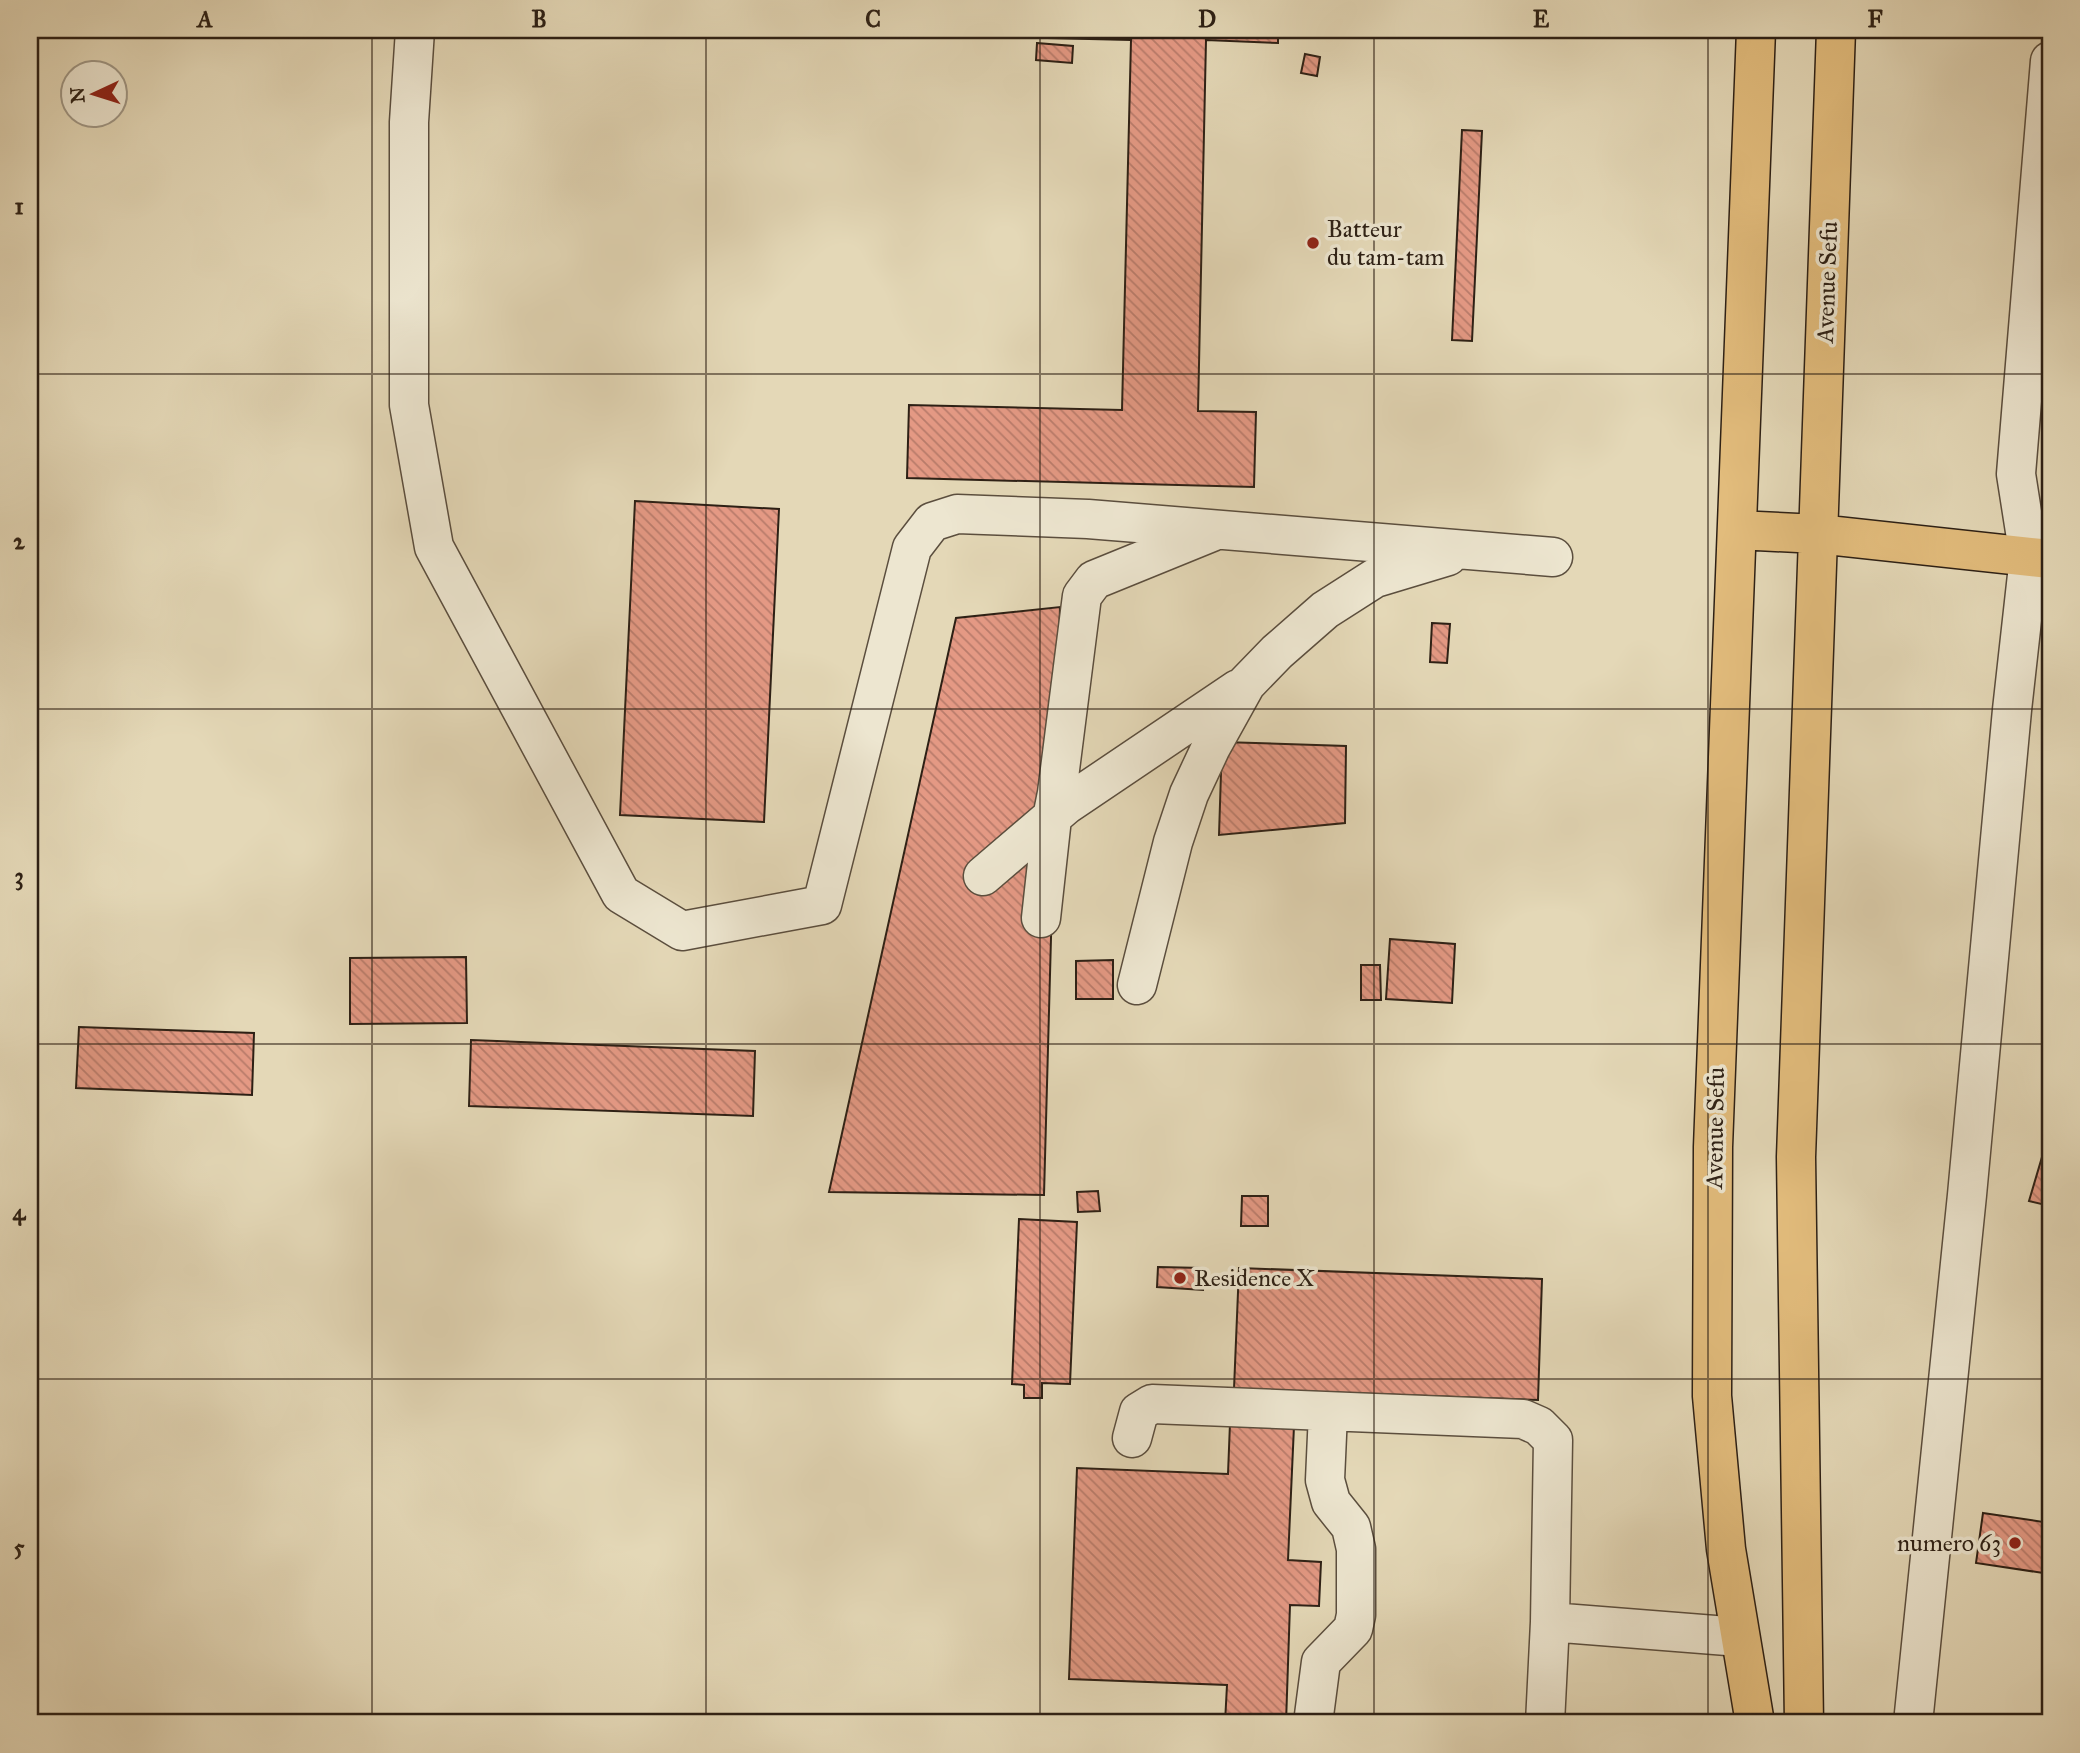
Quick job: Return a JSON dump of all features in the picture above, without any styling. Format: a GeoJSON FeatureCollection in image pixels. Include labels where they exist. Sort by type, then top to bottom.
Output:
{"type":"FeatureCollection","features":[{"type":"Feature","properties":{"kind":"main road","name":"Avenue Sefu"},"geometry":{"type":"LineString","coordinates":[[1755,1723],[1726,1549],[1712,1396],[1713,1147],[1756,30]]}},
{"type":"Feature","properties":{"kind":"main road","name":"Avenue Sefu"},"geometry":{"type":"LineString","coordinates":[[1804,1723],[1796,1157],[1836,30]]}},
{"type":"Feature","properties":{"kind":"main road"},"geometry":{"type":"LineString","coordinates":[[1737,530],[1818,534],[2039,558]]}},
{"type":"Feature","properties":{"kind":"street"},"geometry":{"type":"LineString","coordinates":[[415,30],[409,122],[409,405],[434,547],[621,894],[682,931],[822,905],[912,548],[932,522],[957,514],[1088,519],[1553,557]]}},
{"type":"Feature","properties":{"kind":"street"},"geometry":{"type":"LineString","coordinates":[[1913,1723],[1967,1195],[2010,724],[2039,558],[2015,474],[2050,61]]}},
{"type":"Feature","properties":{"kind":"street"},"geometry":{"type":"LineString","coordinates":[[1041,918],[1082,596],[1094,580],[1217,530]]}},
{"type":"Feature","properties":{"kind":"street"},"geometry":{"type":"LineString","coordinates":[[983,876],[1066,805],[1246,684],[1277,652],[1325,610],[1376,578],[1470,550]]}},
{"type":"Feature","properties":{"kind":"street"},"geometry":{"type":"LineString","coordinates":[[1137,985],[1173,842],[1189,794],[1246,684]]}},
{"type":"Feature","properties":{"kind":"street"},"geometry":{"type":"LineString","coordinates":[[1132,1438],[1139,1412],[1152,1404],[1523,1419],[1539,1426],[1553,1440],[1550,1622],[1545,1723]]}},
{"type":"Feature","properties":{"kind":"street"},"geometry":{"type":"LineString","coordinates":[[1313,1723],[1321,1662],[1353,1629],[1356,1615],[1356,1549],[1351,1527],[1331,1502],[1325,1480],[1328,1413]]}},
{"type":"Feature","properties":{"kind":"street"},"geometry":{"type":"LineString","coordinates":[[1550,1622],[1740,1637]]}},
{"type":"Feature","properties":{"kind":"building"},"geometry":{"type":"Polygon","coordinates":[[[919,30],[1278,30],[1278,43],[1206,40],[1198,411],[1256,412],[1254,487],[907,478],[909,405],[1122,410],[1131,40],[919,35],[919,30]]]}},
{"type":"Feature","properties":{"kind":"building"},"geometry":{"type":"Polygon","coordinates":[[[1037,43],[1073,46],[1072,63],[1036,60],[1037,43]]]}},
{"type":"Feature","properties":{"kind":"building"},"geometry":{"type":"Polygon","coordinates":[[[1305,54],[1320,57],[1317,76],[1301,73],[1305,54]]]}},
{"type":"Feature","properties":{"kind":"building"},"geometry":{"type":"Polygon","coordinates":[[[1462,130],[1482,131],[1472,341],[1452,340],[1462,130]]]}},
{"type":"Feature","properties":{"kind":"building"},"geometry":{"type":"Polygon","coordinates":[[[635,501],[779,509],[764,822],[620,815],[635,501]]]}},
{"type":"Feature","properties":{"kind":"building"},"geometry":{"type":"Polygon","coordinates":[[[1060,607],[1044,1195],[829,1192],[956,618],[1060,607]]]}},
{"type":"Feature","properties":{"kind":"building"},"geometry":{"type":"Polygon","coordinates":[[[1432,623],[1450,624],[1447,663],[1430,662],[1432,623]]]}},
{"type":"Feature","properties":{"kind":"building"},"geometry":{"type":"Polygon","coordinates":[[[1222,742],[1346,746],[1345,823],[1219,835],[1222,742]]]}},
{"type":"Feature","properties":{"kind":"building"},"geometry":{"type":"Polygon","coordinates":[[[1390,939],[1455,944],[1452,1003],[1386,999],[1390,939]]]}},
{"type":"Feature","properties":{"kind":"building"},"geometry":{"type":"Polygon","coordinates":[[[466,957],[467,1023],[350,1024],[350,958],[466,957]]]}},
{"type":"Feature","properties":{"kind":"building"},"geometry":{"type":"Polygon","coordinates":[[[1113,960],[1113,999],[1076,999],[1076,961],[1113,960]]]}},
{"type":"Feature","properties":{"kind":"building"},"geometry":{"type":"Polygon","coordinates":[[[1361,965],[1380,965],[1381,1000],[1361,1000],[1361,965]]]}},
{"type":"Feature","properties":{"kind":"building"},"geometry":{"type":"Polygon","coordinates":[[[79,1027],[254,1033],[252,1095],[76,1088],[79,1027]]]}},
{"type":"Feature","properties":{"kind":"building"},"geometry":{"type":"Polygon","coordinates":[[[471,1040],[755,1051],[753,1116],[469,1106],[471,1040]]]}},
{"type":"Feature","properties":{"kind":"building"},"geometry":{"type":"Polygon","coordinates":[[[2050,1130],[2050,1206],[2029,1201],[2050,1130]]]}},
{"type":"Feature","properties":{"kind":"building"},"geometry":{"type":"Polygon","coordinates":[[[1098,1191],[1100,1211],[1078,1212],[1077,1192],[1098,1191]]]}},
{"type":"Feature","properties":{"kind":"building"},"geometry":{"type":"Polygon","coordinates":[[[1242,1196],[1268,1196],[1268,1226],[1241,1226],[1242,1196]]]}},
{"type":"Feature","properties":{"kind":"building"},"geometry":{"type":"Polygon","coordinates":[[[1019,1219],[1077,1222],[1070,1384],[1042,1383],[1042,1398],[1024,1398],[1024,1385],[1012,1384],[1019,1219]]]}},
{"type":"Feature","properties":{"kind":"building","name":"Residence X"},"geometry":{"type":"Polygon","coordinates":[[[1158,1267],[1203,1268],[1203,1290],[1157,1287],[1158,1267]]]}},
{"type":"Feature","properties":{"kind":"building"},"geometry":{"type":"Polygon","coordinates":[[[1239,1268],[1542,1279],[1538,1400],[1234,1389],[1239,1268]]]}},
{"type":"Feature","properties":{"kind":"building"},"geometry":{"type":"Polygon","coordinates":[[[1230,1423],[1294,1426],[1288,1560],[1321,1562],[1319,1606],[1290,1605],[1286,1723],[1225,1723],[1227,1685],[1069,1679],[1077,1468],[1228,1474],[1230,1423]]]}},
{"type":"Feature","properties":{"kind":"building","name":"numero 63"},"geometry":{"type":"Polygon","coordinates":[[[1983,1513],[2050,1523],[2050,1574],[1976,1563],[1983,1513]]]}},
{"type":"Feature","properties":{"kind":"place","name":"Batteur du tam-tam"},"geometry":{"type":"Point","coordinates":[1313,243]}},
{"type":"Feature","properties":{"kind":"place","name":"Residence X"},"geometry":{"type":"Point","coordinates":[1180,1278]}},
{"type":"Feature","properties":{"kind":"place","name":"numero 63"},"geometry":{"type":"Point","coordinates":[2015,1543]}}]}
